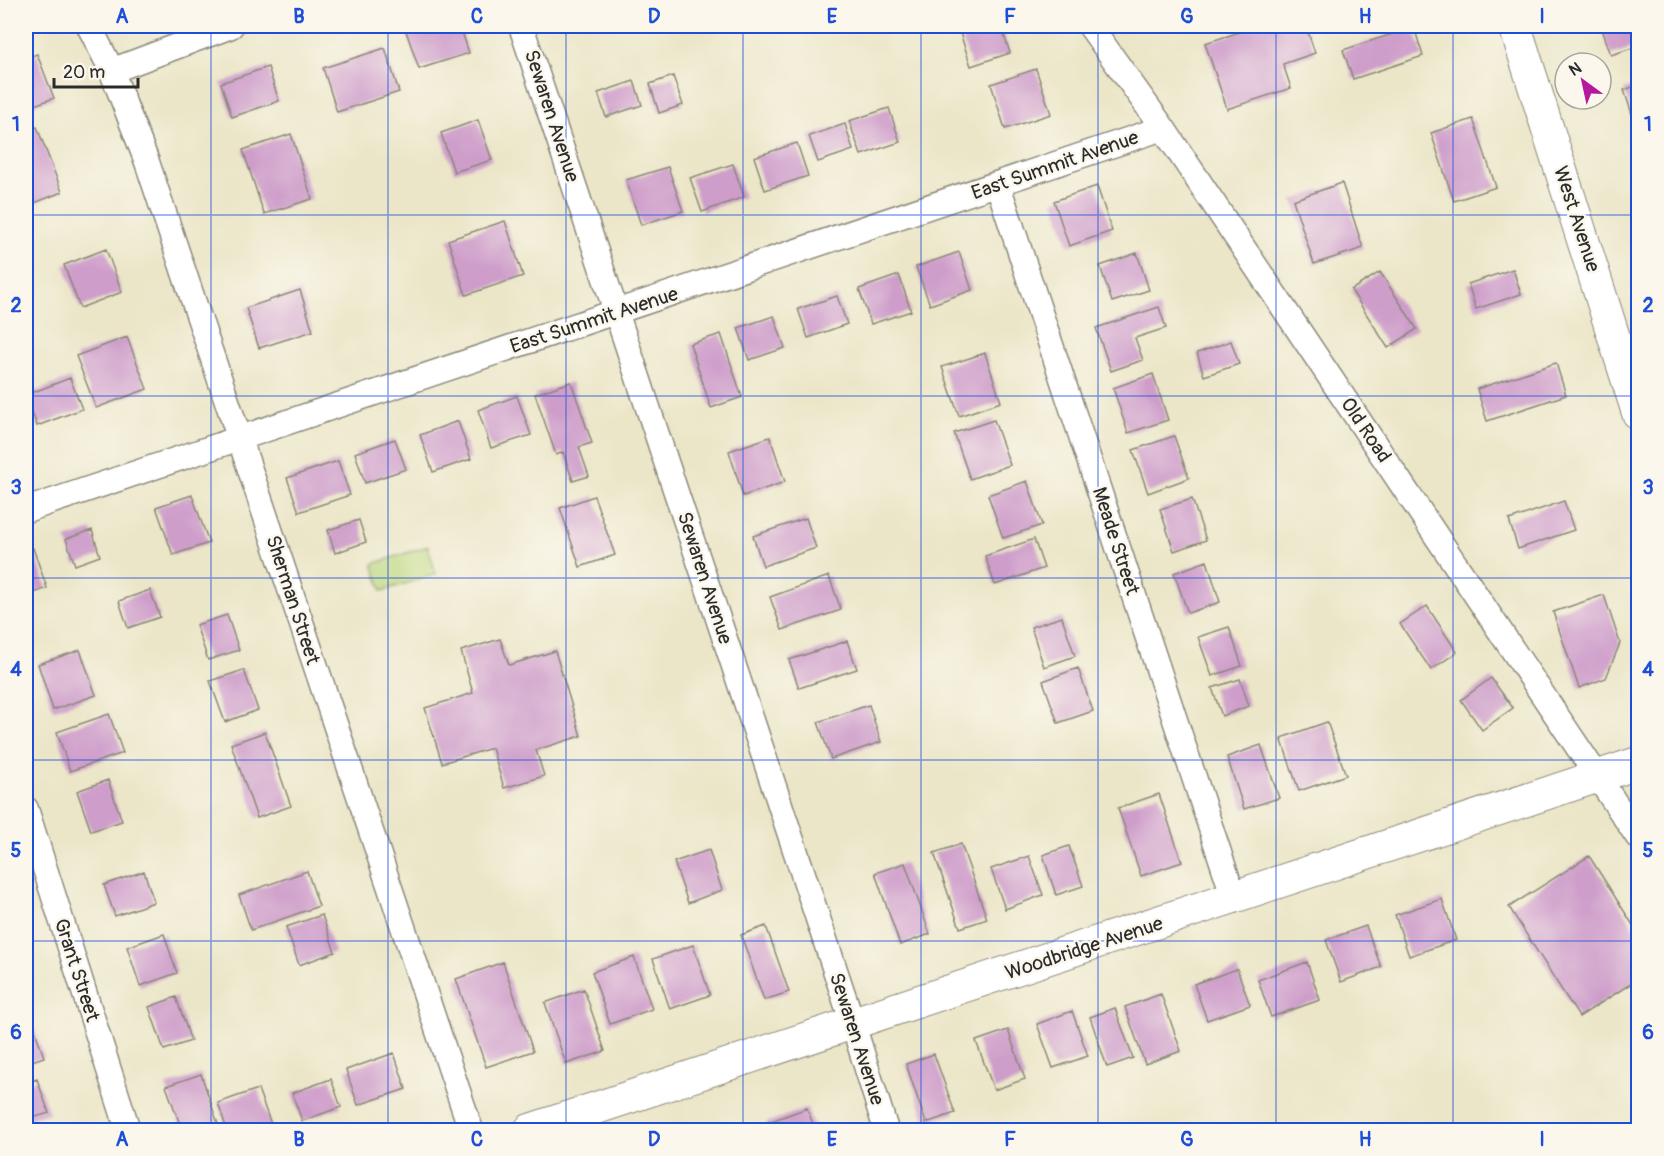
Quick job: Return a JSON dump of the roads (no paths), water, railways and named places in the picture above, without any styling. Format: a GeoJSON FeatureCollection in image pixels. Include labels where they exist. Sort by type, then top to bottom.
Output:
{"type":"FeatureCollection","features":[{"type":"Feature","properties":{"kind":"street","name":"Sherman Street"},"geometry":{"type":"LineString","coordinates":[[88,26],[111,71],[147,162],[471,1131]]}},
{"type":"Feature","properties":{"kind":"street"},"geometry":{"type":"LineString","coordinates":[[111,71],[231,26]]}},
{"type":"Feature","properties":{"kind":"street","name":"Sewaren Avenue"},"geometry":{"type":"LineString","coordinates":[[521,26],[853,1024],[886,1131]]}},
{"type":"Feature","properties":{"kind":"street","name":"Old Road"},"geometry":{"type":"LineString","coordinates":[[1090,26],[1163,128],[1600,776],[1638,837]]}},
{"type":"Feature","properties":{"kind":"street","name":"West Avenue"},"geometry":{"type":"LineString","coordinates":[[1515,26],[1638,412]]}},
{"type":"Feature","properties":{"kind":"street","name":"East Summit Avenue"},"geometry":{"type":"LineString","coordinates":[[26,510],[1163,128]]}},
{"type":"Feature","properties":{"kind":"street","name":"Meade Street"},"geometry":{"type":"LineString","coordinates":[[998,185],[1234,898]]}},
{"type":"Feature","properties":{"kind":"street","name":"Woodbridge Avenue"},"geometry":{"type":"LineString","coordinates":[[530,1131],[1638,763]]}},
{"type":"Feature","properties":{"kind":"street","name":"Grant Street"},"geometry":{"type":"LineString","coordinates":[[26,809],[128,1131]]}}]}
